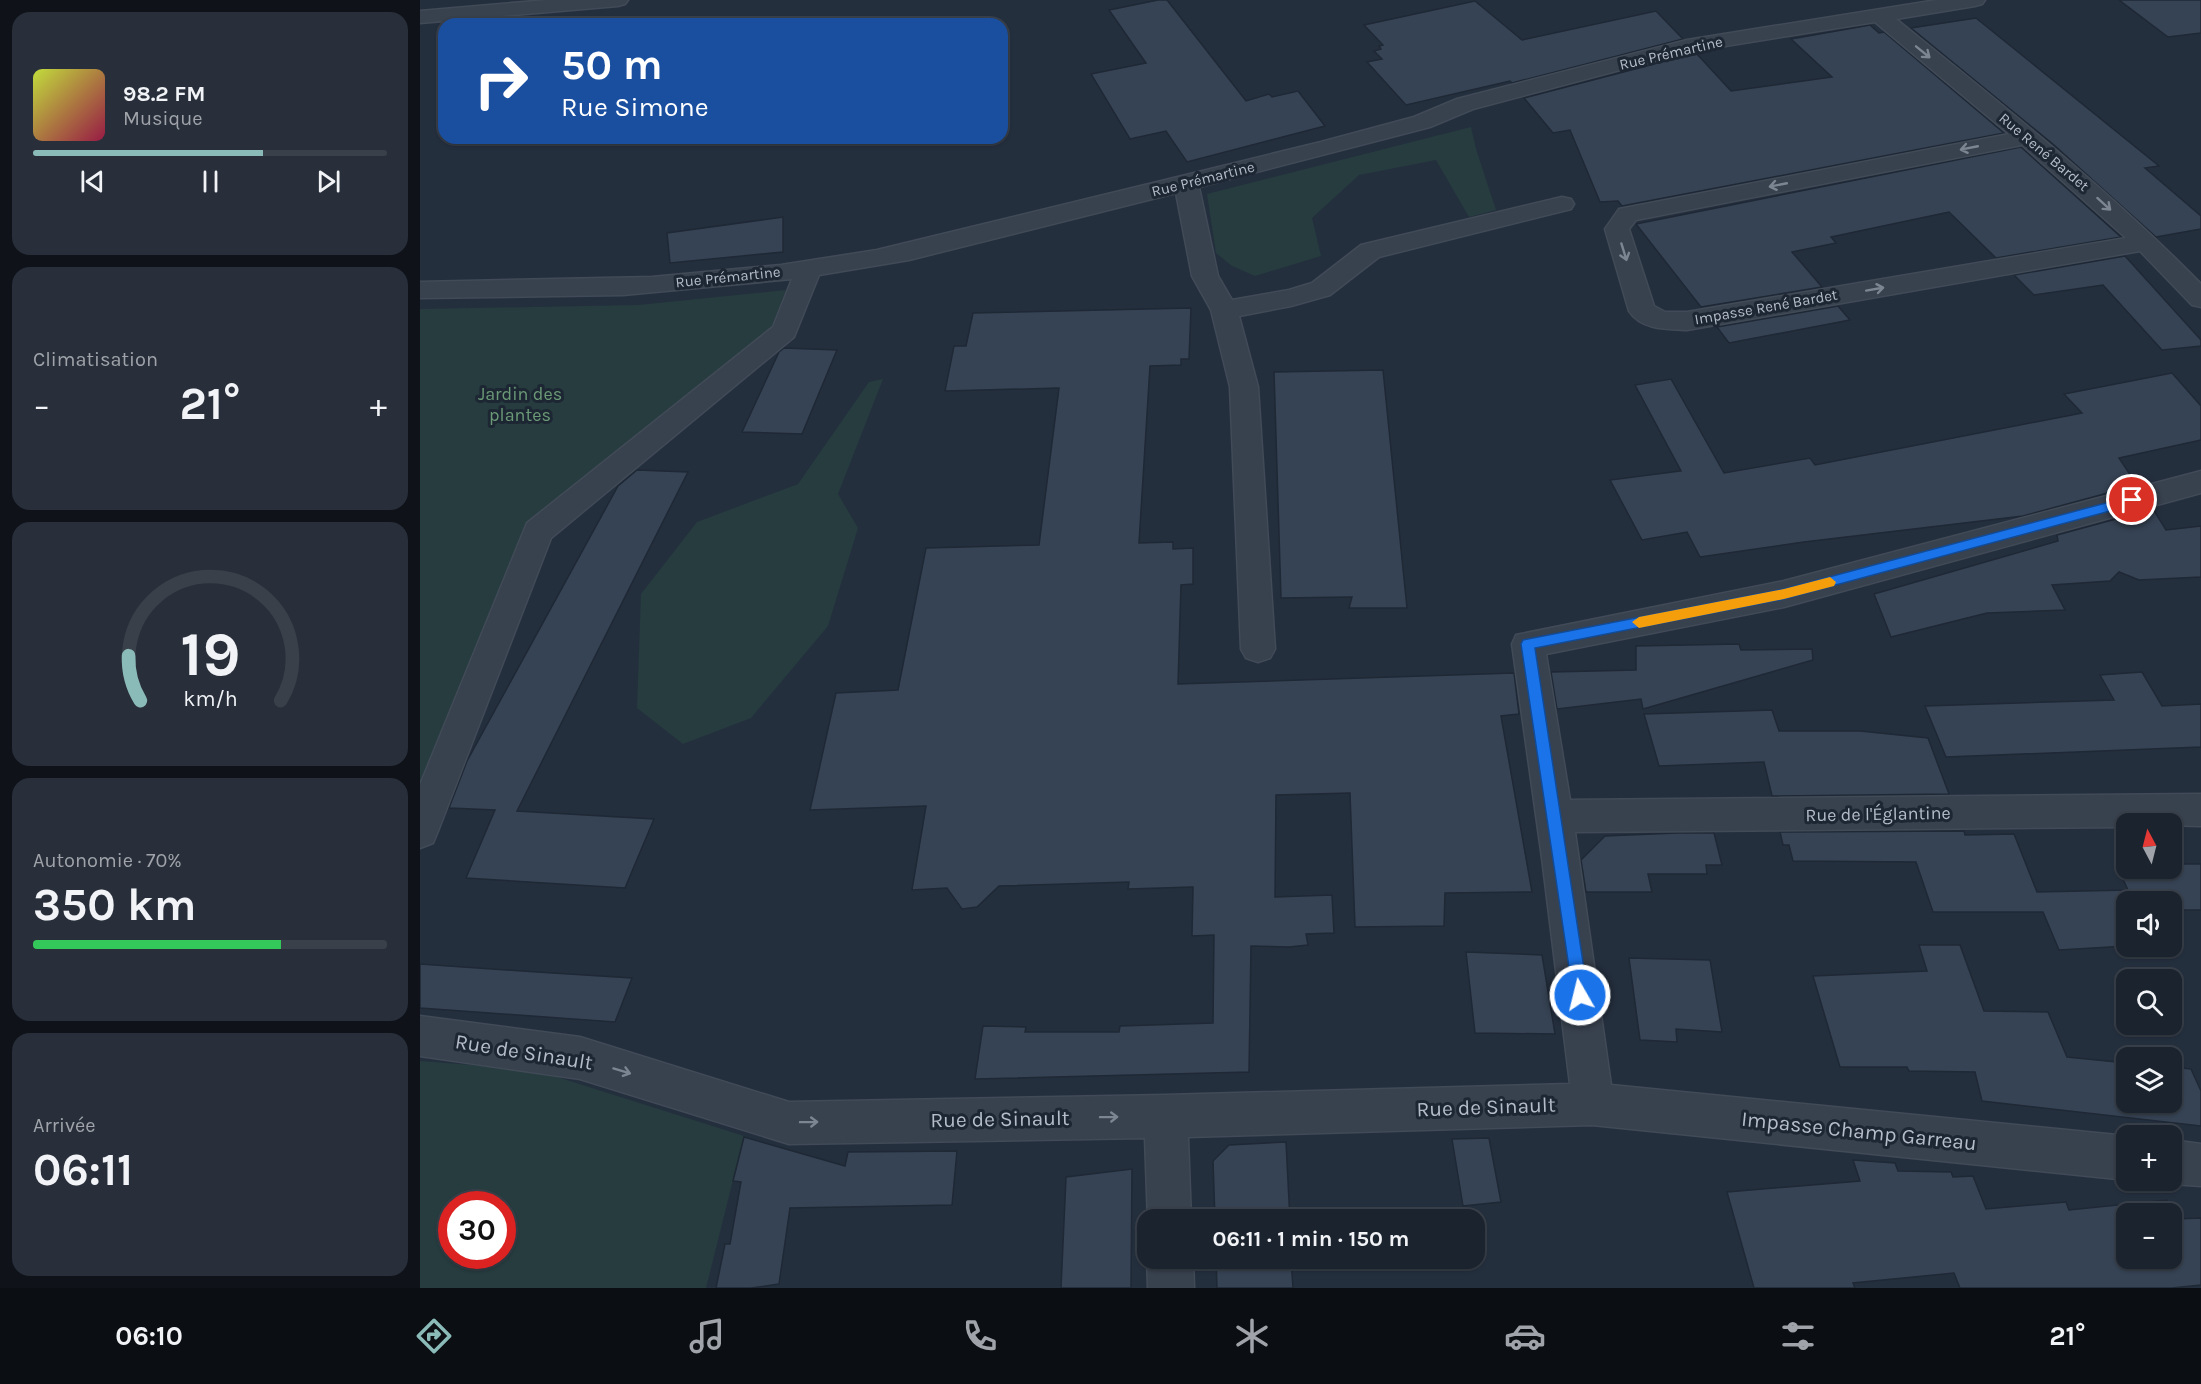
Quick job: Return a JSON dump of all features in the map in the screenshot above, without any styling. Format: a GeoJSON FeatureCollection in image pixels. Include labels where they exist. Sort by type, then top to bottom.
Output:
{"type":"FeatureCollection","features":[{"type":"Feature","properties":{"kind":"street"},"geometry":{"type":"LineString","coordinates":[[420,17],[618,0]]}},
{"type":"Feature","properties":{"kind":"street","name":"Rue Prémartine"},"geometry":{"type":"LineString","coordinates":[[420,290],[651,285],[808,270],[909,252],[1422,122],[1465,104],[1688,46],[1975,0]]}},
{"type":"Feature","properties":{"kind":"street","name":"Rue René Bardet"},"geometry":{"type":"LineString","coordinates":[[1878,14],[2027,137],[2146,242],[2201,299]]}},
{"type":"Feature","properties":{"kind":"street","name":"Impasse René Bardet"},"geometry":{"type":"LineString","coordinates":[[2027,137],[1628,214],[1617,229],[1642,311],[1660,320],[1687,321],[2146,242]]}},
{"type":"Feature","properties":{"kind":"street"},"geometry":{"type":"LineString","coordinates":[[1186,183],[1205,276],[1224,310],[1244,387],[1258,650]]}},
{"type":"Feature","properties":{"kind":"street"},"geometry":{"type":"LineString","coordinates":[[1224,310],[1291,298],[1321,289],[1370,251],[1562,204]]}},
{"type":"Feature","properties":{"kind":"street"},"geometry":{"type":"LineString","coordinates":[[420,831],[538,531],[785,331],[808,270]]}},
{"type":"Feature","properties":{"kind":"street"},"geometry":{"type":"LineString","coordinates":[[1592,1104],[1589,1064],[1528,644],[1784,594],[2201,482]]}},
{"type":"Feature","properties":{"kind":"street","name":"Rue de l'Églantine"},"geometry":{"type":"LineString","coordinates":[[1554,816],[2201,810]]}},
{"type":"Feature","properties":{"kind":"street","name":"Rue de Sinault"},"geometry":{"type":"LineString","coordinates":[[420,1036],[580,1058],[789,1123],[1166,1116],[1592,1104]]}},
{"type":"Feature","properties":{"kind":"street","name":"Impasse Champ Garreau"},"geometry":{"type":"LineString","coordinates":[[1592,1104],[2116,1157]]}},
{"type":"Feature","properties":{"kind":"street"},"geometry":{"type":"LineString","coordinates":[[1166,1116],[1169,1209]]}},
{"type":"Feature","properties":{"kind":"street"},"geometry":{"type":"LineString","coordinates":[[1170,1269],[1171,1288]]}},
{"type":"Feature","properties":{"kind":"green space"},"geometry":{"type":"Polygon","coordinates":[[[1471,127],[1496,210],[1469,217],[1436,160],[1359,175],[1312,218],[1321,256],[1255,276],[1232,266],[1216,253],[1207,194],[1471,127]]]}},
{"type":"Feature","properties":{"kind":"green space","name":"Jardin des plantes"},"geometry":{"type":"Polygon","coordinates":[[[786,290],[771,329],[525,525],[420,788],[420,309],[638,305],[786,290]]]}},
{"type":"Feature","properties":{"kind":"green space"},"geometry":{"type":"Polygon","coordinates":[[[883,379],[838,494],[858,528],[828,626],[751,718],[683,744],[637,708],[641,594],[697,522],[798,484],[869,382],[883,379]]]}},
{"type":"Feature","properties":{"kind":"green space"},"geometry":{"type":"Polygon","coordinates":[[[420,1061],[535,1070],[744,1136],[706,1288],[420,1288],[420,1061]]]}},
{"type":"Feature","properties":{"kind":"building"},"geometry":{"type":"Polygon","coordinates":[[[1167,0],[1246,101],[1269,94],[1272,97],[1298,91],[1325,126],[1187,162],[1166,131],[1130,139],[1091,74],[1146,63],[1109,10],[1167,0]]]}},
{"type":"Feature","properties":{"kind":"building"},"geometry":{"type":"Polygon","coordinates":[[[2119,0],[2201,0],[2201,33],[2168,37],[2119,0]]]}},
{"type":"Feature","properties":{"kind":"building"},"geometry":{"type":"Polygon","coordinates":[[[1475,1],[1522,40],[1656,11],[1683,39],[1512,83],[1510,81],[1406,105],[1367,62],[1382,59],[1374,51],[1381,49],[1379,46],[1383,45],[1364,25],[1475,1]]]}},
{"type":"Feature","properties":{"kind":"building"},"geometry":{"type":"Polygon","coordinates":[[[1976,18],[2159,166],[2145,168],[2201,216],[2201,229],[2156,237],[2054,145],[1911,28],[1976,18]]]}},
{"type":"Feature","properties":{"kind":"building"},"geometry":{"type":"Polygon","coordinates":[[[1870,25],[1879,33],[1884,32],[2004,133],[1622,206],[1618,201],[1600,202],[1570,130],[1553,133],[1524,98],[1696,53],[1731,91],[1832,77],[1791,39],[1870,25]]]}},
{"type":"Feature","properties":{"kind":"building"},"geometry":{"type":"Polygon","coordinates":[[[2021,147],[2121,237],[1996,258],[1949,212],[1831,237],[1836,243],[1792,252],[1822,287],[1701,307],[1636,224],[2021,147]]]}},
{"type":"Feature","properties":{"kind":"building"},"geometry":{"type":"Polygon","coordinates":[[[783,217],[783,252],[670,263],[667,233],[783,217]]]}},
{"type":"Feature","properties":{"kind":"building"},"geometry":{"type":"Polygon","coordinates":[[[2125,256],[2201,340],[2201,346],[2162,350],[2103,285],[2034,295],[2014,275],[2125,256]]]}},
{"type":"Feature","properties":{"kind":"building"},"geometry":{"type":"Polygon","coordinates":[[[1838,306],[1850,320],[1729,343],[1717,327],[1838,306]]]}},
{"type":"Feature","properties":{"kind":"building"},"geometry":{"type":"Polygon","coordinates":[[[1191,308],[1189,359],[1181,359],[1181,365],[1150,366],[1139,543],[1173,542],[1173,549],[1193,548],[1193,584],[1181,585],[1178,684],[1514,673],[1519,714],[1501,716],[1532,892],[1445,893],[1444,926],[1355,927],[1350,793],[1276,795],[1275,897],[1332,895],[1334,933],[1306,934],[1308,945],[1251,946],[1249,1072],[975,1079],[983,1026],[1026,1027],[1025,1032],[1119,1032],[1120,1026],[1213,1023],[1214,935],[1192,936],[1193,887],[1128,889],[1129,882],[999,886],[977,907],[962,909],[947,888],[912,890],[926,806],[810,810],[836,693],[898,690],[926,548],[1039,545],[1059,388],[945,391],[954,346],[966,346],[973,313],[1191,308]]]}},
{"type":"Feature","properties":{"kind":"building"},"geometry":{"type":"Polygon","coordinates":[[[784,348],[837,350],[802,434],[742,432],[779,352],[784,348]]]}},
{"type":"Feature","properties":{"kind":"building"},"geometry":{"type":"Polygon","coordinates":[[[1383,370],[1407,608],[1349,608],[1352,597],[1281,598],[1274,372],[1383,370]]]}},
{"type":"Feature","properties":{"kind":"building"},"geometry":{"type":"Polygon","coordinates":[[[2172,373],[2201,406],[2201,440],[2119,458],[2137,485],[2023,516],[1700,557],[1687,532],[1642,540],[1610,480],[1681,471],[1635,385],[1671,379],[1724,473],[1810,458],[1815,465],[2082,413],[2064,394],[2172,373]]]}},
{"type":"Feature","properties":{"kind":"building"},"geometry":{"type":"Polygon","coordinates":[[[637,470],[688,472],[517,811],[654,819],[625,888],[466,878],[495,810],[449,808],[467,761],[618,486],[637,470]]]}},
{"type":"Feature","properties":{"kind":"building"},"geometry":{"type":"Polygon","coordinates":[[[2153,509],[2166,530],[2201,526],[2201,577],[2139,580],[2119,572],[2110,581],[2052,585],[2065,610],[1987,613],[1891,637],[1874,594],[2058,541],[2057,535],[2153,509]]]}},
{"type":"Feature","properties":{"kind":"building"},"geometry":{"type":"Polygon","coordinates":[[[1739,644],[1741,650],[1812,649],[1813,660],[1643,709],[1641,699],[1557,709],[1551,672],[1636,670],[1636,646],[1739,644]]]}},
{"type":"Feature","properties":{"kind":"building"},"geometry":{"type":"Polygon","coordinates":[[[2142,672],[2162,706],[2201,704],[2201,747],[1946,757],[1925,706],[2114,700],[2100,675],[2142,672]]]}},
{"type":"Feature","properties":{"kind":"building"},"geometry":{"type":"Polygon","coordinates":[[[1772,710],[1779,731],[1860,731],[1928,738],[1949,794],[1772,796],[1764,762],[1659,766],[1644,714],[1772,710]]]}},
{"type":"Feature","properties":{"kind":"building"},"geometry":{"type":"Polygon","coordinates":[[[1964,831],[1965,835],[2014,834],[2037,892],[2128,890],[2123,879],[2182,879],[2182,864],[2201,864],[2201,910],[2182,910],[2182,891],[2116,891],[2116,947],[2059,950],[2043,912],[1933,912],[1916,862],[1793,861],[1789,845],[1783,845],[1780,832],[1964,831]]]}},
{"type":"Feature","properties":{"kind":"building"},"geometry":{"type":"Polygon","coordinates":[[[1714,833],[1722,865],[1706,865],[1707,874],[1648,874],[1652,892],[1586,892],[1581,860],[1605,836],[1714,833]]]}},
{"type":"Feature","properties":{"kind":"building"},"geometry":{"type":"Polygon","coordinates":[[[1919,945],[1960,945],[1984,1011],[2048,1012],[2067,1057],[2116,1062],[2116,1113],[2182,1113],[2182,1068],[2191,1069],[2201,1091],[2201,1126],[1982,1101],[1975,1072],[1909,1071],[1907,1067],[1840,1067],[1813,976],[1927,971],[1919,945]]]}},
{"type":"Feature","properties":{"kind":"building"},"geometry":{"type":"Polygon","coordinates":[[[1466,952],[1542,955],[1555,1034],[1475,1033],[1466,952]]]}},
{"type":"Feature","properties":{"kind":"building"},"geometry":{"type":"Polygon","coordinates":[[[1629,958],[1710,960],[1722,1032],[1676,1029],[1677,1042],[1640,1040],[1629,958]]]}},
{"type":"Feature","properties":{"kind":"building"},"geometry":{"type":"Polygon","coordinates":[[[420,964],[632,978],[615,1022],[420,1008],[420,964]]]}},
{"type":"Feature","properties":{"kind":"building"},"geometry":{"type":"Polygon","coordinates":[[[744,1137],[845,1166],[848,1152],[957,1151],[952,1205],[790,1208],[779,1284],[751,1288],[716,1288],[725,1244],[730,1244],[741,1182],[733,1181],[744,1137]]]}},
{"type":"Feature","properties":{"kind":"building"},"geometry":{"type":"Polygon","coordinates":[[[1489,1138],[1501,1202],[1463,1206],[1452,1139],[1489,1138]]]}},
{"type":"Feature","properties":{"kind":"building"},"geometry":{"type":"Polygon","coordinates":[[[1286,1142],[1289,1209],[1215,1209],[1213,1161],[1229,1145],[1286,1142]]]}},
{"type":"Feature","properties":{"kind":"building"},"geometry":{"type":"Polygon","coordinates":[[[1853,1160],[1895,1163],[1898,1171],[1951,1172],[1953,1177],[1973,1176],[1986,1209],[2066,1202],[2069,1210],[2116,1205],[2116,1269],[2182,1269],[2182,1219],[2201,1218],[2201,1285],[2172,1288],[1960,1288],[1954,1273],[1853,1283],[1855,1288],[1754,1288],[1727,1192],[1860,1181],[1853,1160]]]}},
{"type":"Feature","properties":{"kind":"building"},"geometry":{"type":"Polygon","coordinates":[[[1132,1169],[1131,1288],[1061,1288],[1066,1177],[1132,1169]]]}},
{"type":"Feature","properties":{"kind":"building"},"geometry":{"type":"Polygon","coordinates":[[[2167,1200],[2168,1203],[2138,1203],[2167,1200]]]}},
{"type":"Feature","properties":{"kind":"building"},"geometry":{"type":"Polygon","coordinates":[[[1216,1269],[1292,1269],[1293,1288],[1217,1288],[1216,1269]]]}},
{"type":"Feature","properties":{"kind":"slow traffic"},"geometry":{"type":"LineString","coordinates":[[1639,622],[1784,594],[1830,582]]}},
{"type":"Feature","properties":{"kind":"route"},"geometry":{"type":"LineString","coordinates":[[1580,995],[1528,644],[1784,594],[2132,500]]}}]}
